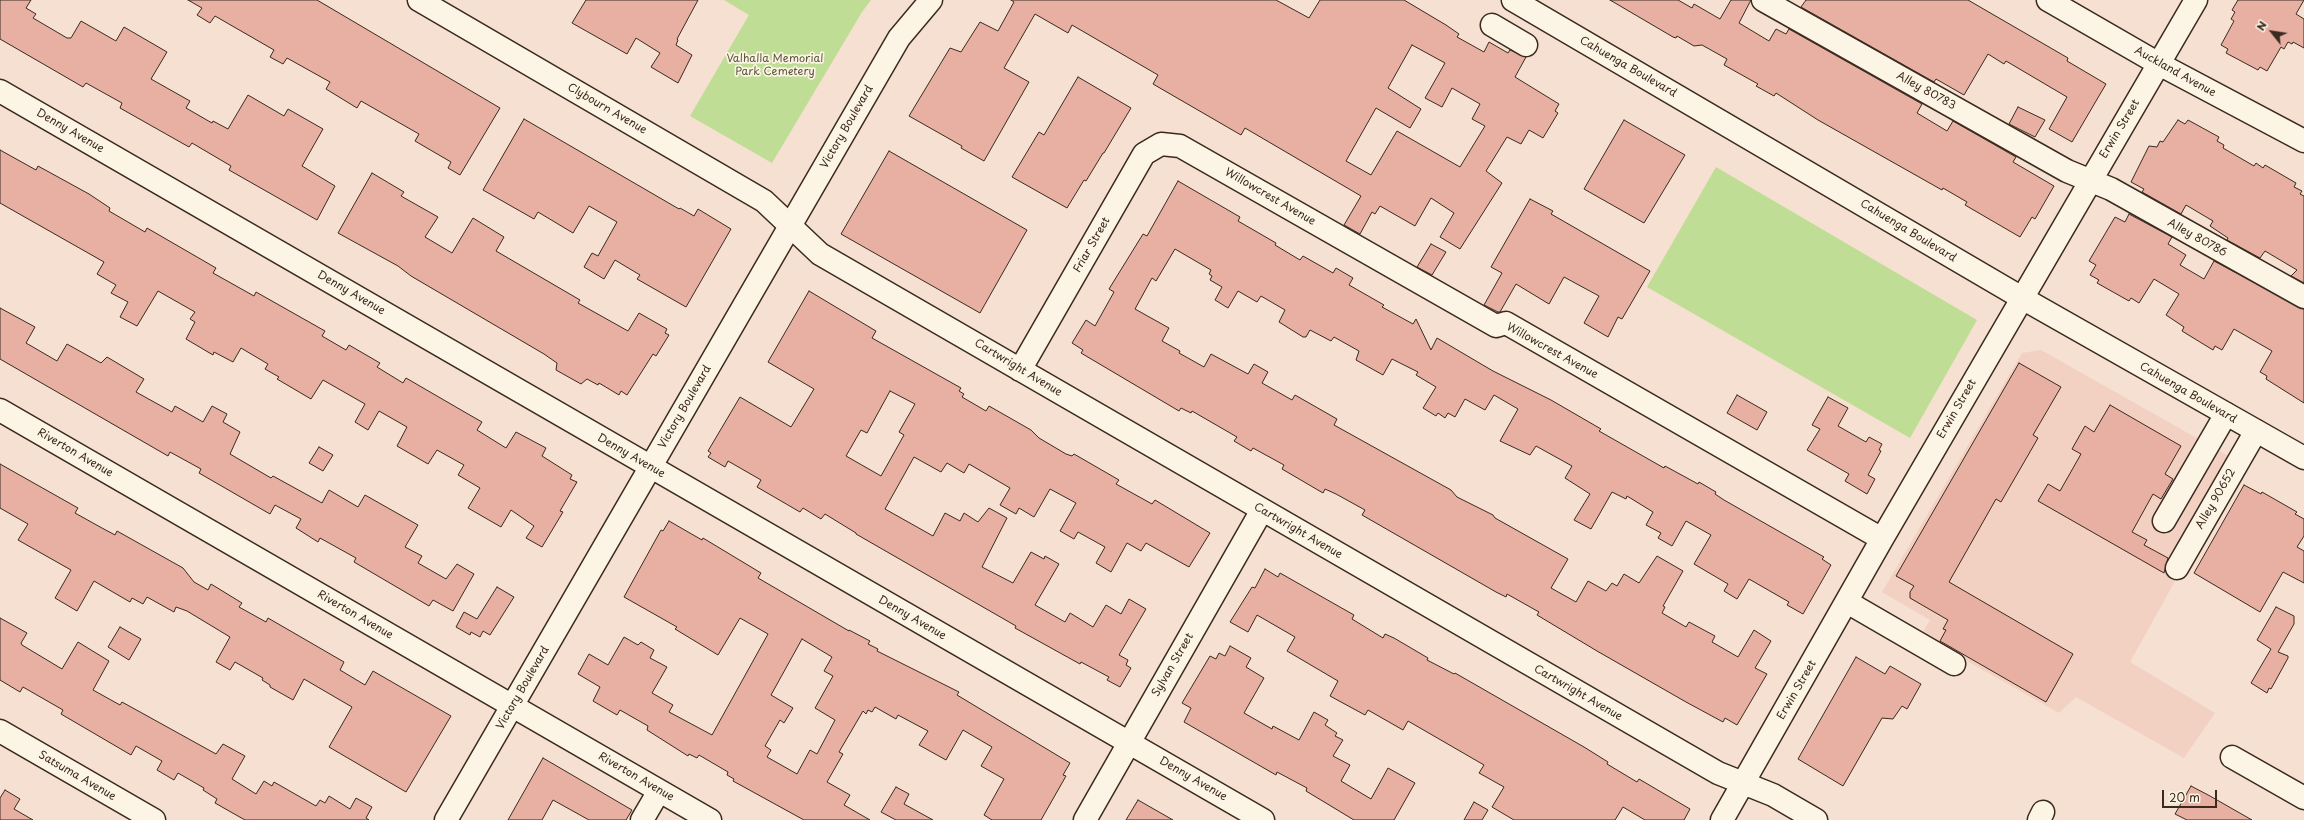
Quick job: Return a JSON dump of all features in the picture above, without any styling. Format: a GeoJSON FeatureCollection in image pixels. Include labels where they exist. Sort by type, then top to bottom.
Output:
{"type":"FeatureCollection","features":[{"type":"Feature","properties":{"kind":"street","name":"Clybourn Avenue"},"geometry":{"type":"LineString","coordinates":[[418,0],[764,201],[789,225]]}},
{"type":"Feature","properties":{"kind":"street","name":"Victory Boulevard"},"geometry":{"type":"LineString","coordinates":[[446,820],[789,225],[899,38],[931,0]]}},
{"type":"Feature","properties":{"kind":"street","name":"Cahuenga Boulevard"},"geometry":{"type":"LineString","coordinates":[[1513,0],[2022,298],[2304,458]]}},
{"type":"Feature","properties":{"kind":"street","name":"Alley 80783"},"geometry":{"type":"LineString","coordinates":[[1763,0],[2067,171],[2089,180]]}},
{"type":"Feature","properties":{"kind":"street","name":"Auckland Avenue"},"geometry":{"type":"LineString","coordinates":[[2048,0],[2159,64],[2304,142]]}},
{"type":"Feature","properties":{"kind":"street","name":"Erwin Street"},"geometry":{"type":"LineString","coordinates":[[1722,820],[2089,180],[2196,0]]}},
{"type":"Feature","properties":{"kind":"street"},"geometry":{"type":"LineString","coordinates":[[1492,25],[1526,45]]}},
{"type":"Feature","properties":{"kind":"street","name":"Denny Avenue"},"geometry":{"type":"LineString","coordinates":[[0,91],[650,468],[1263,820]]}},
{"type":"Feature","properties":{"kind":"street","name":"Friar Street"},"geometry":{"type":"LineString","coordinates":[[1020,370],[1144,154],[1161,144],[1180,146]]}},
{"type":"Feature","properties":{"kind":"street","name":"Willowcrest Avenue"},"geometry":{"type":"LineString","coordinates":[[1180,146],[1496,326],[1506,323],[1882,539]]}},
{"type":"Feature","properties":{"kind":"street","name":"Alley 80786"},"geometry":{"type":"LineString","coordinates":[[2089,180],[2111,189],[2304,297]]}},
{"type":"Feature","properties":{"kind":"street","name":"Cartwright Avenue"},"geometry":{"type":"LineString","coordinates":[[789,225],[820,254],[970,339],[1020,370],[1718,773],[1744,782],[1773,795],[1816,820]]}},
{"type":"Feature","properties":{"kind":"street","name":"Riverton Avenue"},"geometry":{"type":"LineString","coordinates":[[0,410],[710,820]]}},
{"type":"Feature","properties":{"kind":"street"},"geometry":{"type":"LineString","coordinates":[[2164,520],[2226,414]]}},
{"type":"Feature","properties":{"kind":"street","name":"Alley 90652"},"geometry":{"type":"LineString","coordinates":[[2177,568],[2256,431]]}},
{"type":"Feature","properties":{"kind":"street","name":"Sylvan Street"},"geometry":{"type":"LineString","coordinates":[[1085,820],[1262,510]]}},
{"type":"Feature","properties":{"kind":"street"},"geometry":{"type":"LineString","coordinates":[[1847,602],[1954,664]]}},
{"type":"Feature","properties":{"kind":"street","name":"Satsuma Avenue"},"geometry":{"type":"LineString","coordinates":[[0,731],[154,820]]}},
{"type":"Feature","properties":{"kind":"street"},"geometry":{"type":"LineString","coordinates":[[2232,757],[2304,798]]}},
{"type":"Feature","properties":{"kind":"street"},"geometry":{"type":"LineString","coordinates":[[642,820],[659,791]]}},
{"type":"Feature","properties":{"kind":"shaded area"},"geometry":{"type":"Polygon","coordinates":[[[2041,350],[2241,463],[2130,662],[2215,713],[2184,758],[2076,697],[2059,713],[1921,635],[1930,620],[1882,592],[2022,353],[2041,350]]]}},
{"type":"Feature","properties":{"kind":"green space","name":"Valhalla Memorial Park Cemetery"},"geometry":{"type":"Polygon","coordinates":[[[724,0],[871,0],[862,12],[772,163],[690,116],[749,15],[724,0]]]}},
{"type":"Feature","properties":{"kind":"green space"},"geometry":{"type":"Polygon","coordinates":[[[1716,167],[1977,320],[1910,438],[1647,287],[1716,167]]]}},
{"type":"Feature","properties":{"kind":"building"},"geometry":{"type":"Polygon","coordinates":[[[0,0],[31,0],[26,8],[36,14],[33,18],[67,38],[71,38],[81,21],[116,41],[124,27],[167,52],[151,79],[190,101],[186,108],[212,123],[213,121],[228,129],[248,95],[284,116],[288,109],[323,129],[302,166],[335,186],[317,220],[229,170],[231,166],[192,143],[189,147],[120,108],[122,103],[86,83],[83,87],[0,39],[0,0]]]}},
{"type":"Feature","properties":{"kind":"building"},"geometry":{"type":"Polygon","coordinates":[[[188,0],[317,0],[500,108],[460,175],[448,168],[451,162],[415,141],[419,134],[361,101],[357,108],[326,89],[330,82],[287,58],[283,64],[270,57],[274,50],[215,16],[210,23],[197,15],[202,8],[188,0]]]}},
{"type":"Feature","properties":{"kind":"building"},"geometry":{"type":"Polygon","coordinates":[[[586,0],[698,0],[677,39],[676,45],[692,55],[678,83],[651,67],[660,53],[636,38],[627,54],[572,23],[586,0]]]}},
{"type":"Feature","properties":{"kind":"building"},"geometry":{"type":"Polygon","coordinates":[[[1011,0],[1276,0],[1309,18],[1320,0],[1404,0],[1459,34],[1457,37],[1484,52],[1489,42],[1508,53],[1510,50],[1526,57],[1515,77],[1559,104],[1555,111],[1558,113],[1543,138],[1529,130],[1521,144],[1507,137],[1486,171],[1502,183],[1460,249],[1440,237],[1454,213],[1431,198],[1415,226],[1380,206],[1375,214],[1372,212],[1360,234],[1344,225],[1361,196],[1245,128],[1241,135],[1153,84],[1158,75],[1072,25],[1068,33],[1035,14],[1004,68],[1029,82],[984,161],[961,148],[962,146],[909,116],[950,48],[961,52],[980,22],[998,31],[1014,2],[1011,0]],[[1412,45],[1388,88],[1421,109],[1410,128],[1376,108],[1346,161],[1371,175],[1397,131],[1460,167],[1485,126],[1472,119],[1480,104],[1452,88],[1442,107],[1425,98],[1445,63],[1412,45]]]}},
{"type":"Feature","properties":{"kind":"building"},"geometry":{"type":"Polygon","coordinates":[[[1610,0],[1678,0],[1692,8],[1694,4],[1720,19],[1731,0],[1751,0],[1739,23],[1769,41],[1776,29],[1786,34],[1789,29],[1922,104],[1917,113],[1947,131],[1953,121],[2016,157],[2013,162],[2054,186],[2035,219],[2032,217],[2020,237],[1965,205],[1967,202],[1943,188],[1942,190],[1818,120],[1776,93],[1774,96],[1756,86],[1758,84],[1724,65],[1727,59],[1702,45],[1694,46],[1677,36],[1676,38],[1673,37],[1610,0]]]}},
{"type":"Feature","properties":{"kind":"building"},"geometry":{"type":"Polygon","coordinates":[[[1806,0],[1968,0],[2068,58],[2067,61],[2106,84],[2072,142],[2049,129],[2067,97],[2006,61],[2004,64],[1988,54],[1964,95],[1936,79],[1934,82],[1801,7],[1806,0]]]}},
{"type":"Feature","properties":{"kind":"building"},"geometry":{"type":"Polygon","coordinates":[[[2238,0],[2304,0],[2296,14],[2304,19],[2304,48],[2293,42],[2292,44],[2288,42],[2284,49],[2281,47],[2267,71],[2260,67],[2258,70],[2226,53],[2228,49],[2221,45],[2234,21],[2231,19],[2235,12],[2232,10],[2238,0]]]}},
{"type":"Feature","properties":{"kind":"building"},"geometry":{"type":"Polygon","coordinates":[[[1078,77],[1131,108],[1104,153],[1086,181],[1084,180],[1067,208],[1012,177],[1039,132],[1044,135],[1078,77]]]}},
{"type":"Feature","properties":{"kind":"building"},"geometry":{"type":"Polygon","coordinates":[[[2018,107],[2045,120],[2035,137],[2009,124],[2018,107]]]}},
{"type":"Feature","properties":{"kind":"building"},"geometry":{"type":"Polygon","coordinates":[[[524,119],[679,209],[680,208],[694,216],[698,209],[731,229],[686,307],[637,279],[640,275],[615,260],[604,279],[584,267],[592,253],[598,256],[617,222],[589,206],[573,233],[538,212],[534,219],[483,190],[524,119]]]}},
{"type":"Feature","properties":{"kind":"building"},"geometry":{"type":"Polygon","coordinates":[[[1624,120],[1685,155],[1644,223],[1584,189],[1624,120]]]}},
{"type":"Feature","properties":{"kind":"building"},"geometry":{"type":"Polygon","coordinates":[[[2178,120],[2185,124],[2188,120],[2219,137],[2217,141],[2224,145],[2223,148],[2254,166],[2256,163],[2263,168],[2265,165],[2296,183],[2294,187],[2302,191],[2300,194],[2304,196],[2304,283],[2291,276],[2297,270],[2265,251],[2260,258],[2227,240],[2228,238],[2210,226],[2213,221],[2186,205],[2181,214],[2142,192],[2144,189],[2131,182],[2149,146],[2157,147],[2160,141],[2163,142],[2178,120]]]}},
{"type":"Feature","properties":{"kind":"building"},"geometry":{"type":"Polygon","coordinates":[[[0,150],[36,170],[38,166],[89,194],[110,208],[109,211],[145,232],[147,228],[216,268],[213,273],[254,296],[256,292],[325,331],[322,336],[346,350],[349,345],[380,363],[377,367],[403,383],[406,378],[482,422],[477,430],[506,448],[516,432],[546,448],[542,456],[572,475],[570,479],[577,482],[560,511],[563,512],[542,547],[526,538],[534,526],[511,510],[501,527],[468,508],[480,488],[458,475],[464,465],[437,450],[428,464],[397,446],[407,427],[379,411],[368,430],[355,422],[365,404],[323,380],[311,399],[277,379],[279,377],[265,369],[268,364],[241,348],[233,362],[214,352],[213,355],[186,339],[195,322],[190,319],[195,312],[158,291],[137,326],[120,317],[128,302],[111,293],[116,285],[97,274],[104,262],[0,203],[0,150]]]}},
{"type":"Feature","properties":{"kind":"building"},"geometry":{"type":"Polygon","coordinates":[[[889,151],[1027,230],[980,313],[841,234],[889,151]]]}},
{"type":"Feature","properties":{"kind":"building"},"geometry":{"type":"Polygon","coordinates":[[[372,173],[404,192],[401,196],[438,217],[425,237],[452,253],[473,218],[504,237],[496,251],[580,300],[578,303],[628,331],[639,313],[667,329],[665,333],[669,335],[656,356],[653,354],[627,395],[621,391],[619,395],[599,383],[598,385],[587,379],[581,384],[556,370],[557,363],[544,354],[411,276],[398,266],[338,233],[372,173]]]}},
{"type":"Feature","properties":{"kind":"building"},"geometry":{"type":"Polygon","coordinates":[[[1178,181],[1240,217],[1238,221],[1276,243],[1275,245],[1300,260],[1303,256],[1333,273],[1336,268],[1353,278],[1349,285],[1384,305],[1382,307],[1413,324],[1416,319],[1431,350],[1437,338],[1493,371],[1551,400],[1601,429],[1599,431],[1664,468],[1665,466],[1698,484],[1699,482],[1716,492],[1715,494],[1724,500],[1824,557],[1822,559],[1831,565],[1803,614],[1787,605],[1789,602],[1749,579],[1737,599],[1724,591],[1728,584],[1694,564],[1711,535],[1686,521],[1672,546],[1658,538],[1661,533],[1646,525],[1653,512],[1627,496],[1626,499],[1612,492],[1591,529],[1574,520],[1590,494],[1565,478],[1572,466],[1536,446],[1530,455],[1500,441],[1518,409],[1494,395],[1485,410],[1465,399],[1455,417],[1448,413],[1445,418],[1438,413],[1436,416],[1423,408],[1436,387],[1416,375],[1418,372],[1392,359],[1383,375],[1356,360],[1359,351],[1334,337],[1331,341],[1310,330],[1306,337],[1303,337],[1279,322],[1285,310],[1261,296],[1257,302],[1238,291],[1228,308],[1215,300],[1222,287],[1210,280],[1212,276],[1209,274],[1211,270],[1175,249],[1156,281],[1152,278],[1135,309],[1169,328],[1162,341],[1180,351],[1179,353],[1204,367],[1211,354],[1248,374],[1254,364],[1268,372],[1262,383],[1292,400],[1295,395],[1337,419],[1334,425],[1451,490],[1457,497],[1493,515],[1495,518],[1568,559],[1551,588],[1576,602],[1588,581],[1606,591],[1612,583],[1617,586],[1624,574],[1639,583],[1657,556],[1683,571],[1663,606],[1665,607],[1662,613],[1686,627],[1689,622],[1715,636],[1712,642],[1738,657],[1754,630],[1771,641],[1755,668],[1767,674],[1737,725],[1725,718],[1723,722],[1686,702],[1537,615],[1539,612],[1507,594],[1506,597],[1496,592],[1362,515],[1365,510],[1325,489],[1323,493],[1282,469],[1284,465],[1253,448],[1251,451],[1234,441],[1237,437],[1192,411],[1191,413],[1181,408],[1179,411],[1081,353],[1083,350],[1072,343],[1086,320],[1095,326],[1114,292],[1109,289],[1143,234],[1147,236],[1178,181]]]}},
{"type":"Feature","properties":{"kind":"building"},"geometry":{"type":"Polygon","coordinates":[[[1530,199],[1553,211],[1551,214],[1650,271],[1622,319],[1618,317],[1608,337],[1584,323],[1599,296],[1564,277],[1549,304],[1516,284],[1500,312],[1484,305],[1502,273],[1491,267],[1530,199]]]}},
{"type":"Feature","properties":{"kind":"building"},"geometry":{"type":"Polygon","coordinates":[[[2129,214],[2172,237],[2168,244],[2186,255],[2180,265],[2204,279],[2214,261],[2304,309],[2304,403],[2266,379],[2267,376],[2260,372],[2272,351],[2234,329],[2222,350],[2215,346],[2213,350],[2182,331],[2184,327],[2166,315],[2179,294],[2154,279],[2139,303],[2131,298],[2129,301],[2097,283],[2099,280],[2090,275],[2096,265],[2089,261],[2115,217],[2125,222],[2129,214]]]}},
{"type":"Feature","properties":{"kind":"building"},"geometry":{"type":"Polygon","coordinates":[[[1431,244],[1446,252],[1432,275],[1417,267],[1431,244]]]}},
{"type":"Feature","properties":{"kind":"building"},"geometry":{"type":"Polygon","coordinates":[[[809,291],[876,331],[872,338],[961,388],[959,391],[964,394],[962,397],[986,411],[989,406],[1031,430],[1039,438],[1066,454],[1072,456],[1074,454],[1119,480],[1116,484],[1152,504],[1155,500],[1210,533],[1189,567],[1146,543],[1141,551],[1127,543],[1111,572],[1096,563],[1105,547],[1078,532],[1074,539],[1060,531],[1076,503],[1050,489],[1034,517],[1019,508],[1016,514],[1000,505],[1010,488],[969,464],[964,473],[947,463],[941,472],[914,457],[885,509],[933,536],[945,513],[960,521],[964,513],[978,522],[989,508],[1007,518],[982,567],[1013,583],[1031,552],[1044,559],[1045,556],[1059,564],[1035,605],[1065,622],[1070,613],[1093,627],[1106,605],[1121,614],[1129,599],[1146,609],[1119,655],[1128,660],[1126,665],[1131,668],[1120,687],[1107,680],[1109,677],[1081,662],[1080,664],[1015,628],[1016,626],[856,534],[825,514],[821,519],[803,508],[800,512],[757,487],[761,480],[728,461],[725,467],[708,457],[711,453],[708,451],[740,397],[791,427],[814,389],[768,362],[809,291]],[[890,391],[867,433],[861,430],[846,456],[881,476],[904,435],[899,432],[915,404],[890,391]]]}},
{"type":"Feature","properties":{"kind":"building"},"geometry":{"type":"Polygon","coordinates":[[[0,308],[35,327],[26,343],[57,361],[67,344],[101,363],[107,357],[144,379],[136,392],[172,412],[175,406],[203,422],[212,406],[227,414],[223,422],[240,432],[230,454],[271,478],[273,476],[322,503],[329,490],[358,507],[365,495],[418,525],[405,547],[422,556],[418,563],[446,579],[457,564],[474,574],[453,611],[433,600],[429,606],[354,562],[356,558],[320,538],[318,542],[296,528],[301,519],[275,505],[270,514],[199,473],[201,469],[170,452],[168,456],[0,359],[0,308]]]}},
{"type":"Feature","properties":{"kind":"building"},"geometry":{"type":"Polygon","coordinates":[[[2019,363],[2061,387],[2033,435],[2038,438],[2001,502],[1996,499],[1949,582],[2073,654],[2046,702],[1940,641],[1946,630],[1943,629],[1948,620],[1910,598],[1910,592],[1914,586],[1896,576],[2019,363]]]}},
{"type":"Feature","properties":{"kind":"building"},"geometry":{"type":"Polygon","coordinates":[[[1737,395],[1767,412],[1757,430],[1727,413],[1737,395]]]}},
{"type":"Feature","properties":{"kind":"building"},"geometry":{"type":"Polygon","coordinates":[[[1828,397],[1848,408],[1838,426],[1866,442],[1869,437],[1882,444],[1879,450],[1881,451],[1868,475],[1875,479],[1867,494],[1845,481],[1849,474],[1807,450],[1820,429],[1812,425],[1828,397]]]}},
{"type":"Feature","properties":{"kind":"building"},"geometry":{"type":"Polygon","coordinates":[[[2110,405],[2181,446],[2165,474],[2173,479],[2161,499],[2153,494],[2132,532],[2147,540],[2144,545],[2168,558],[2164,573],[2038,501],[2048,484],[2060,491],[2081,454],[2072,449],[2085,426],[2094,432],[2110,405]]]}},
{"type":"Feature","properties":{"kind":"building"},"geometry":{"type":"Polygon","coordinates":[[[319,447],[333,455],[323,471],[309,463],[319,447]]]}},
{"type":"Feature","properties":{"kind":"building"},"geometry":{"type":"Polygon","coordinates":[[[0,464],[78,508],[75,513],[115,535],[117,531],[183,568],[194,582],[208,590],[211,584],[242,603],[239,607],[266,622],[268,618],[344,662],[340,670],[365,685],[373,671],[451,716],[406,792],[329,747],[352,707],[304,679],[293,700],[270,687],[270,685],[262,680],[263,678],[235,662],[230,670],[216,662],[230,637],[187,611],[176,607],[174,612],[147,597],[143,604],[132,598],[130,602],[94,581],[77,611],[55,598],[71,570],[18,540],[28,524],[0,508],[0,464]]]}},
{"type":"Feature","properties":{"kind":"building"},"geometry":{"type":"Polygon","coordinates":[[[2244,485],[2261,494],[2262,492],[2297,512],[2295,514],[2304,519],[2304,536],[2297,547],[2304,551],[2304,583],[2283,572],[2260,612],[2194,573],[2244,485]]]}},
{"type":"Feature","properties":{"kind":"building"},"geometry":{"type":"Polygon","coordinates":[[[669,521],[702,540],[703,538],[761,573],[758,578],[849,631],[870,641],[868,644],[878,649],[877,651],[959,692],[957,695],[1070,763],[1063,775],[1066,776],[1041,820],[992,820],[984,815],[1004,779],[981,766],[992,747],[963,730],[946,760],[919,745],[928,731],[898,715],[896,719],[875,707],[872,712],[868,710],[866,714],[863,711],[839,752],[843,754],[827,782],[850,795],[844,805],[870,820],[804,820],[733,781],[734,779],[727,775],[728,772],[699,755],[697,758],[689,754],[688,756],[647,730],[648,726],[620,710],[617,715],[593,701],[600,687],[578,674],[589,654],[608,665],[624,637],[638,645],[641,642],[654,650],[650,658],[667,667],[652,693],[673,705],[669,712],[712,735],[768,634],[740,618],[718,655],[675,629],[677,627],[624,597],[661,530],[663,531],[669,521]],[[802,639],[771,695],[793,708],[784,723],[780,720],[765,746],[771,750],[767,757],[797,774],[810,750],[817,754],[835,720],[815,708],[833,676],[824,671],[832,657],[802,639]]]}},
{"type":"Feature","properties":{"kind":"building"},"geometry":{"type":"Polygon","coordinates":[[[1265,569],[1278,577],[1280,573],[1354,615],[1352,619],[1383,638],[1385,634],[1394,638],[1428,658],[1427,660],[1454,674],[1455,673],[1584,747],[1608,762],[1607,764],[1637,782],[1639,779],[1690,809],[1684,820],[1645,820],[1623,807],[1615,820],[1514,820],[1492,807],[1504,787],[1479,773],[1484,765],[1408,721],[1403,730],[1368,710],[1365,715],[1330,696],[1338,681],[1287,651],[1295,637],[1257,615],[1248,632],[1230,622],[1252,587],[1255,588],[1265,569]]]}},
{"type":"Feature","properties":{"kind":"building"},"geometry":{"type":"Polygon","coordinates":[[[497,587],[514,597],[490,635],[483,631],[480,637],[471,632],[470,635],[456,627],[464,612],[477,619],[497,587]]]}},
{"type":"Feature","properties":{"kind":"building"},"geometry":{"type":"Polygon","coordinates":[[[2276,607],[2294,616],[2294,624],[2278,652],[2288,656],[2288,658],[2271,689],[2269,688],[2267,693],[2251,683],[2271,649],[2257,640],[2276,607]]]}},
{"type":"Feature","properties":{"kind":"building"},"geometry":{"type":"Polygon","coordinates":[[[0,618],[27,633],[21,643],[22,645],[62,669],[78,642],[109,661],[93,690],[120,705],[122,702],[216,754],[223,744],[245,756],[232,779],[256,794],[264,781],[272,786],[274,782],[316,806],[320,800],[325,803],[329,796],[350,809],[356,798],[372,807],[366,818],[369,820],[245,820],[215,803],[217,799],[203,790],[204,788],[178,773],[174,780],[157,770],[162,761],[136,746],[131,755],[61,714],[63,710],[23,687],[20,692],[0,680],[0,618]]]}},
{"type":"Feature","properties":{"kind":"building"},"geometry":{"type":"Polygon","coordinates":[[[120,627],[141,639],[129,660],[108,647],[120,627]]]}},
{"type":"Feature","properties":{"kind":"building"},"geometry":{"type":"Polygon","coordinates":[[[1230,646],[1251,658],[1246,667],[1264,678],[1244,713],[1272,729],[1273,726],[1299,740],[1314,712],[1328,720],[1325,725],[1337,733],[1335,736],[1343,740],[1333,756],[1350,765],[1341,781],[1371,799],[1388,768],[1415,783],[1394,820],[1354,820],[1306,791],[1307,788],[1277,772],[1276,775],[1184,722],[1191,708],[1182,703],[1210,656],[1216,659],[1219,653],[1225,656],[1230,646]]]}},
{"type":"Feature","properties":{"kind":"building"},"geometry":{"type":"Polygon","coordinates":[[[1856,657],[1885,674],[1890,666],[1921,684],[1907,709],[1902,706],[1893,719],[1882,718],[1843,786],[1798,759],[1856,657]]]}},
{"type":"Feature","properties":{"kind":"building"},"geometry":{"type":"Polygon","coordinates":[[[543,758],[632,810],[626,820],[589,820],[553,800],[542,820],[508,820],[543,758]]]}},
{"type":"Feature","properties":{"kind":"building"},"geometry":{"type":"Polygon","coordinates":[[[2191,786],[2252,820],[2187,820],[2175,814],[2191,786]]]}},
{"type":"Feature","properties":{"kind":"building"},"geometry":{"type":"Polygon","coordinates":[[[896,787],[909,794],[904,804],[933,820],[896,820],[881,812],[896,787]]]}},
{"type":"Feature","properties":{"kind":"building"},"geometry":{"type":"Polygon","coordinates":[[[5,790],[20,799],[14,809],[33,820],[0,820],[0,798],[5,790]]]}},
{"type":"Feature","properties":{"kind":"building"},"geometry":{"type":"Polygon","coordinates":[[[1138,800],[1173,820],[1126,820],[1138,800]]]}},
{"type":"Feature","properties":{"kind":"building"},"geometry":{"type":"Polygon","coordinates":[[[1474,802],[1488,810],[1482,820],[1464,820],[1474,802]]]}}]}
